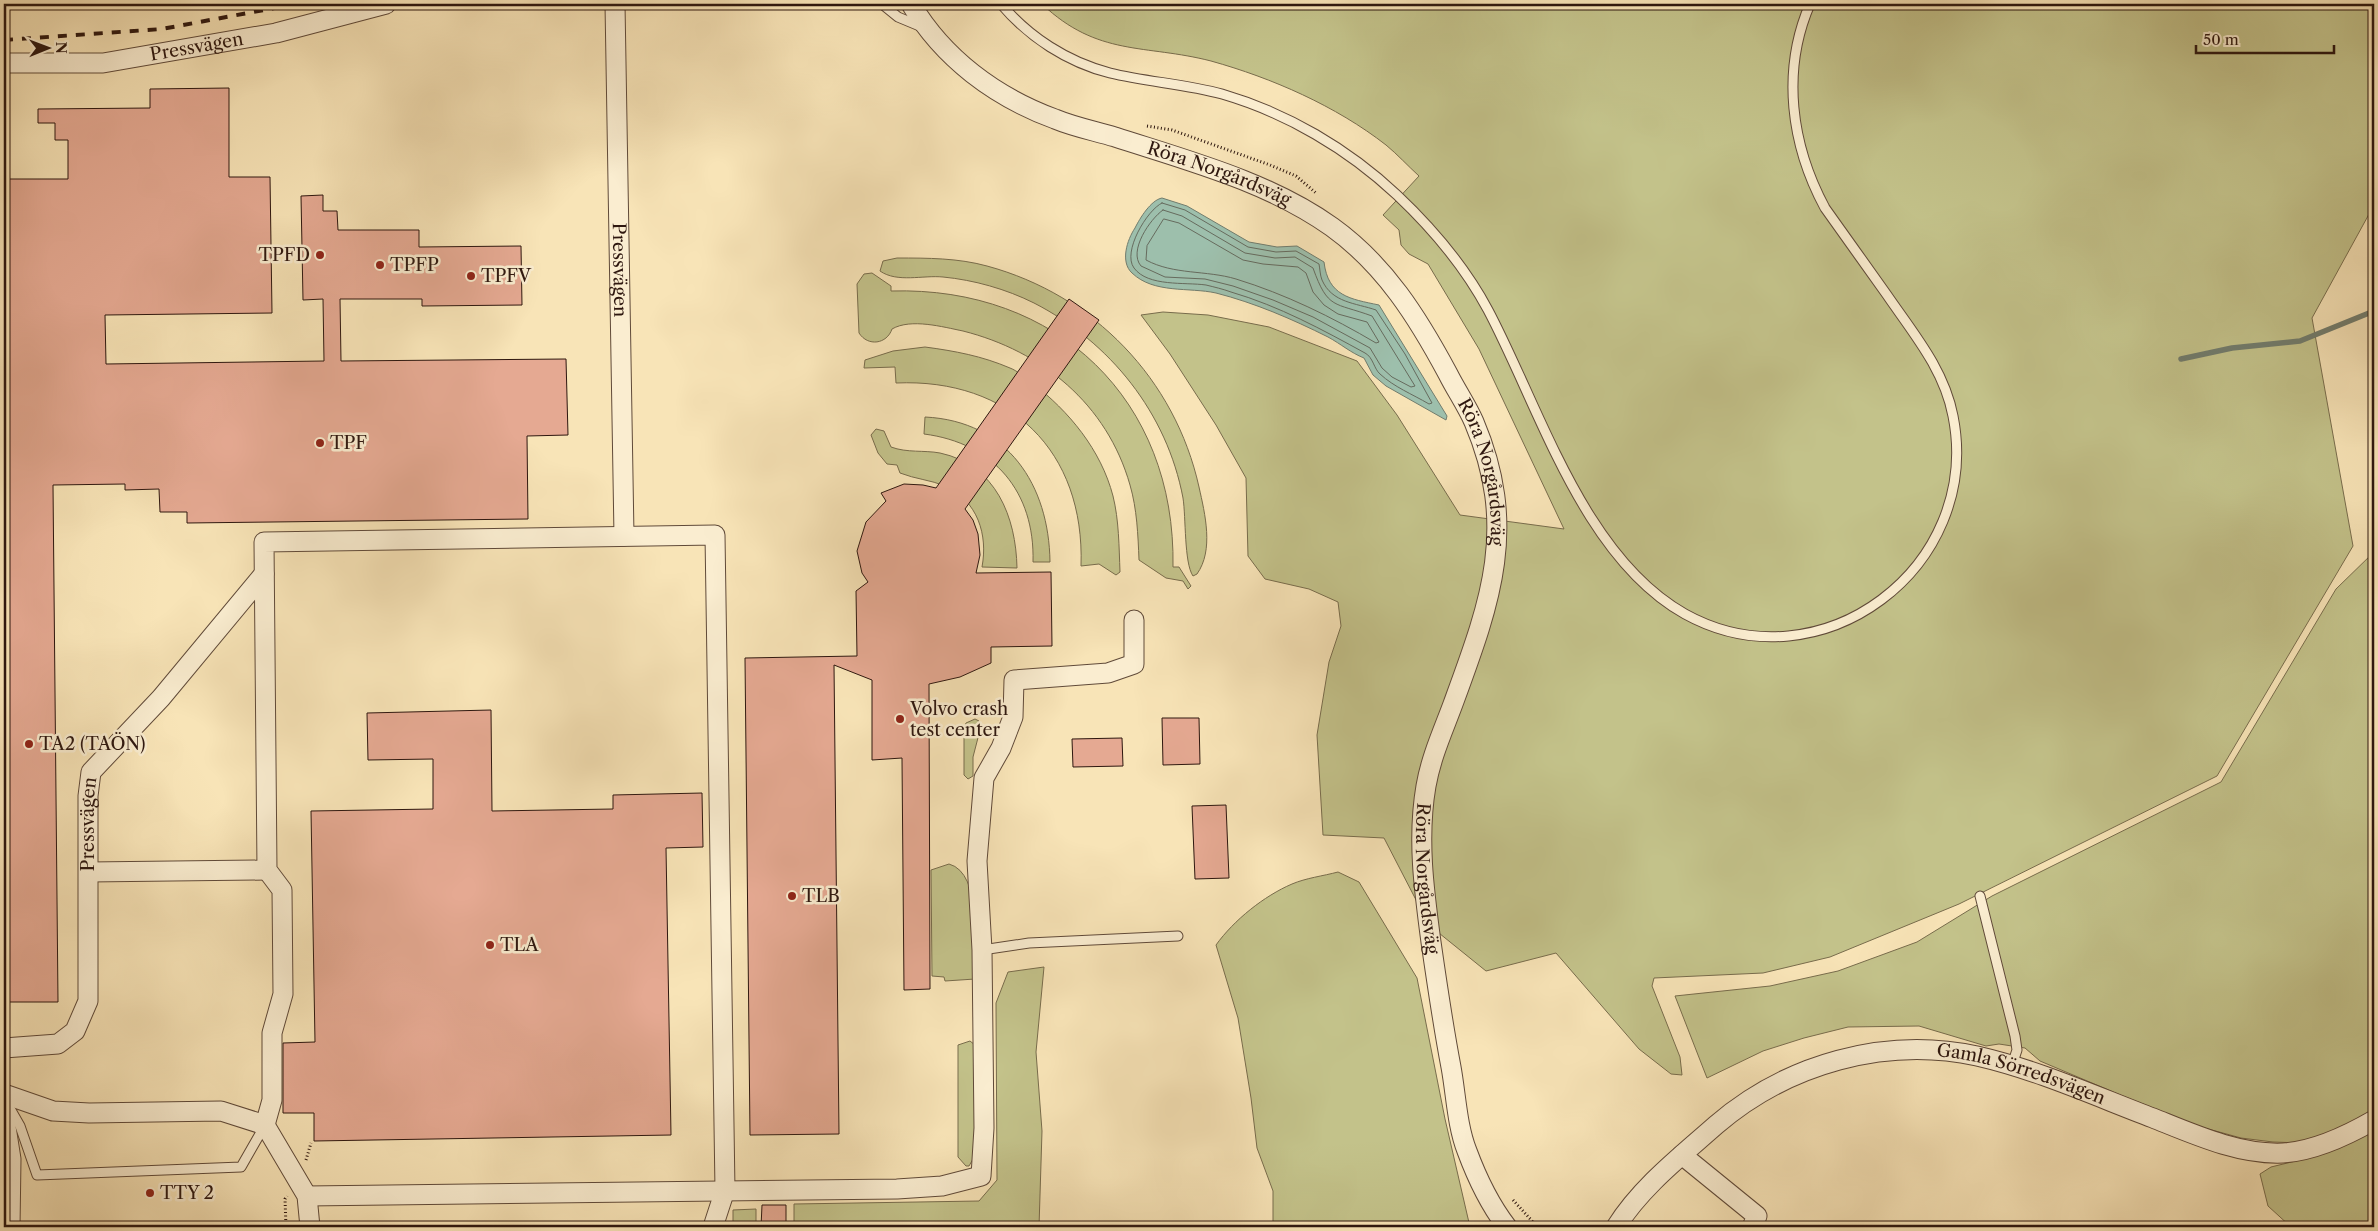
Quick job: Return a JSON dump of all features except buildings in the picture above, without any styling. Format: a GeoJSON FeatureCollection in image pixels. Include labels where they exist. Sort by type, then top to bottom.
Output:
{"type":"FeatureCollection","features":[{"type":"Feature","properties":{"kind":"street","name":"Pressvägen"},"geometry":{"type":"LineString","coordinates":[[4,63],[103,63],[276,33],[386,4]]}},
{"type":"Feature","properties":{"kind":"street","name":"Pressvägen"},"geometry":{"type":"LineString","coordinates":[[614,4],[624,536]]}},
{"type":"Feature","properties":{"kind":"street","name":"Röra Norgårdsväg"},"geometry":{"type":"LineString","coordinates":[[911,4],[926,29],[962,66],[986,84],[1032,110],[1056,120],[1114,137],[1258,186],[1289,201],[1332,227],[1370,258],[1402,296],[1431,342],[1474,423],[1487,462],[1496,506],[1495,568],[1486,610],[1436,747],[1426,785],[1422,848],[1424,888],[1440,1009],[1465,1148],[1494,1210],[1507,1227]]}},
{"type":"Feature","properties":{"kind":"street"},"geometry":{"type":"LineString","coordinates":[[265,1125],[272,1100],[272,1033],[284,994],[282,890],[267,870],[264,542],[715,535],[725,1190],[713,1227]]}},
{"type":"Feature","properties":{"kind":"street","name":"Pressvägen"},"geometry":{"type":"LineString","coordinates":[[4,1048],[58,1044],[75,1031],[88,1002],[88,796],[91,772],[161,698],[264,574]]}},
{"type":"Feature","properties":{"kind":"street"},"geometry":{"type":"LineString","coordinates":[[307,1196],[897,1189],[942,1186],[981,1176],[984,1128],[982,950],[977,861],[984,778],[1001,748],[1013,718],[1014,680],[1108,673],[1134,664],[1134,620]]}},
{"type":"Feature","properties":{"kind":"street"},"geometry":{"type":"LineString","coordinates":[[89,872],[267,870]]}},
{"type":"Feature","properties":{"kind":"street","name":"Gamla Sörredsvägen"},"geometry":{"type":"LineString","coordinates":[[1616,1227],[1652,1182],[1748,1100],[1791,1077],[1838,1060],[1878,1052],[1918,1049],[1968,1055],[2012,1065],[2199,1136],[2267,1153],[2285,1153],[2308,1149],[2374,1120]]}},
{"type":"Feature","properties":{"kind":"street"},"geometry":{"type":"LineString","coordinates":[[4,1094],[53,1111],[89,1114],[221,1111],[265,1125],[307,1196],[310,1227]]}},
{"type":"Feature","properties":{"kind":"street"},"geometry":{"type":"LineString","coordinates":[[4,1114],[11,1159],[10,1227]]}},
{"type":"Feature","properties":{"kind":"street"},"geometry":{"type":"LineString","coordinates":[[1682,1155],[1758,1224]]}},
{"type":"Feature","properties":{"kind":"lane"},"geometry":{"type":"LineString","coordinates":[[882,4],[898,17],[926,29]]}},
{"type":"Feature","properties":{"kind":"lane"},"geometry":{"type":"LineString","coordinates":[[1001,4],[1016,21],[1041,41],[1084,64],[1114,74],[1182,85],[1245,102],[1291,122],[1328,142],[1367,168],[1425,222],[1445,245],[1474,287],[1488,310],[1555,453],[1595,524],[1640,581],[1671,606],[1707,624],[1745,634],[1776,636],[1808,633],[1840,624],[1875,605],[1896,589],[1923,559],[1938,533],[1949,506],[1956,472],[1953,418],[1940,377],[1916,335],[1825,208],[1804,160],[1793,110],[1793,80],[1799,36],[1810,4]]}},
{"type":"Feature","properties":{"kind":"lane"},"geometry":{"type":"LineString","coordinates":[[1980,896],[2016,1036],[2017,1050],[2012,1065]]}},
{"type":"Feature","properties":{"kind":"lane"},"geometry":{"type":"LineString","coordinates":[[982,950],[1029,942],[1178,936]]}},
{"type":"Feature","properties":{"kind":"lane"},"geometry":{"type":"LineString","coordinates":[[4,1098],[20,1126],[37,1175],[241,1167],[265,1125]]}},
{"type":"Feature","properties":{"kind":"path"},"geometry":{"type":"LineString","coordinates":[[1140,126],[1172,130],[1270,165],[1296,176],[1322,200]]}},
{"type":"Feature","properties":{"kind":"path"},"geometry":{"type":"LineString","coordinates":[[1510,1195],[1533,1222],[1544,1227]]}},
{"type":"Feature","properties":{"kind":"path"},"geometry":{"type":"LineString","coordinates":[[1573,1227],[1590,1224],[1600,1227]]}},
{"type":"Feature","properties":{"kind":"shaded area"},"geometry":{"type":"Polygon","coordinates":[[[1042,4],[2374,4],[2374,205],[2312,318],[2353,546],[2217,776],[1959,904],[1830,957],[1763,973],[1654,978],[1652,986],[1680,1057],[1682,1075],[1671,1074],[1639,1049],[1556,953],[1486,971],[1429,925],[1384,838],[1323,835],[1317,735],[1329,662],[1341,626],[1338,602],[1309,589],[1265,579],[1248,556],[1246,478],[1216,425],[1170,354],[1141,315],[1163,312],[1208,315],[1269,327],[1357,361],[1397,415],[1460,515],[1564,529],[1479,349],[1428,264],[1409,254],[1401,245],[1399,230],[1383,215],[1419,176],[1367,131],[1303,95],[1257,76],[1211,61],[1103,41],[1083,33],[1063,21],[1042,4]]]}},
{"type":"Feature","properties":{"kind":"shaded area"},"geometry":{"type":"Polygon","coordinates":[[[897,258],[965,261],[1026,279],[1062,298],[1095,320],[1124,347],[1150,377],[1171,411],[1187,448],[1199,487],[1207,532],[1205,554],[1197,574],[1193,576],[1190,570],[1183,498],[1175,467],[1164,437],[1149,409],[1131,383],[1110,359],[1062,319],[1012,293],[966,280],[943,277],[902,278],[887,275],[880,271],[883,261],[897,258]]]}},
{"type":"Feature","properties":{"kind":"shaded area"},"geometry":{"type":"Polygon","coordinates":[[[872,273],[891,286],[891,291],[951,295],[1006,309],[1054,332],[1095,364],[1129,405],[1154,453],[1169,507],[1173,567],[1179,567],[1191,586],[1188,589],[1183,581],[1166,578],[1139,560],[1134,503],[1130,485],[1119,456],[1105,430],[1088,406],[1068,385],[1044,367],[1019,352],[992,340],[963,331],[927,324],[908,324],[892,329],[890,334],[882,341],[872,342],[867,340],[859,333],[857,284],[864,274],[872,273]]]}},
{"type":"Feature","properties":{"kind":"shaded area"},"geometry":{"type":"Polygon","coordinates":[[[925,347],[979,357],[1013,369],[1046,394],[1071,419],[1092,447],[1108,479],[1116,514],[1120,572],[1116,575],[1099,564],[1081,566],[1079,525],[1070,488],[1054,456],[1033,430],[1006,408],[974,393],[937,385],[896,383],[895,367],[864,368],[865,360],[893,351],[925,347]]]}},
{"type":"Feature","properties":{"kind":"shaded area"},"geometry":{"type":"Polygon","coordinates":[[[925,417],[954,421],[979,431],[1001,444],[1018,462],[1032,483],[1042,507],[1048,534],[1050,562],[1033,562],[1032,537],[1027,514],[1018,493],[1006,475],[990,460],[971,448],[949,439],[924,434],[925,417]]]}},
{"type":"Feature","properties":{"kind":"shaded area"},"geometry":{"type":"Polygon","coordinates":[[[876,429],[884,431],[891,447],[903,450],[940,453],[959,459],[976,469],[989,481],[1007,512],[1016,549],[1017,568],[982,567],[982,531],[973,510],[966,500],[945,486],[900,473],[897,465],[887,464],[878,453],[871,435],[876,429]]]}},
{"type":"Feature","properties":{"kind":"shaded area"},"geometry":{"type":"Polygon","coordinates":[[[2374,552],[2374,1111],[2361,1120],[2302,1143],[2241,1138],[2201,1127],[2125,1097],[2040,1061],[2025,1048],[1999,1044],[1986,1046],[1919,1026],[1848,1027],[1763,1051],[1707,1078],[1675,996],[1770,986],[1838,971],[1917,942],[1992,896],[2221,782],[2336,589],[2374,552]]]}},
{"type":"Feature","properties":{"kind":"shaded area"},"geometry":{"type":"Polygon","coordinates":[[[975,719],[979,721],[980,730],[973,757],[973,776],[968,779],[964,775],[964,729],[966,723],[975,719]]]}},
{"type":"Feature","properties":{"kind":"shaded area"},"geometry":{"type":"Polygon","coordinates":[[[949,864],[960,870],[967,882],[972,897],[976,933],[975,979],[945,981],[944,977],[932,976],[931,870],[949,864]]]}},
{"type":"Feature","properties":{"kind":"shaded area"},"geometry":{"type":"Polygon","coordinates":[[[1338,872],[1359,882],[1417,978],[1445,1119],[1470,1227],[1273,1227],[1273,1191],[1257,1148],[1238,1018],[1216,945],[1250,910],[1281,889],[1297,882],[1338,872]]]}},
{"type":"Feature","properties":{"kind":"shaded area"},"geometry":{"type":"Polygon","coordinates":[[[1044,967],[1036,1052],[1042,1131],[1039,1227],[794,1227],[794,1204],[979,1201],[997,1180],[996,1003],[1008,972],[1044,967]]]}},
{"type":"Feature","properties":{"kind":"shaded area"},"geometry":{"type":"Polygon","coordinates":[[[970,1041],[975,1045],[976,1154],[969,1166],[966,1166],[958,1157],[958,1045],[970,1041]]]}},
{"type":"Feature","properties":{"kind":"shaded area"},"geometry":{"type":"Polygon","coordinates":[[[2374,1128],[2374,1227],[2291,1227],[2268,1206],[2260,1174],[2271,1167],[2308,1158],[2374,1128]]]}},
{"type":"Feature","properties":{"kind":"shaded area"},"geometry":{"type":"Polygon","coordinates":[[[756,1209],[756,1227],[733,1227],[733,1210],[756,1209]]]}},
{"type":"Feature","properties":{"kind":"water"},"geometry":{"type":"Polygon","coordinates":[[[1162,198],[1187,206],[1249,242],[1277,247],[1297,246],[1324,262],[1330,282],[1342,294],[1359,301],[1379,305],[1447,416],[1446,420],[1386,386],[1373,375],[1364,358],[1301,324],[1231,297],[1206,291],[1161,287],[1141,280],[1132,273],[1126,263],[1129,239],[1146,210],[1158,199],[1162,198]]]}},
{"type":"Feature","properties":{"kind":"waterway"},"geometry":{"type":"LineString","coordinates":[[2181,359],[2232,348],[2300,341],[2374,311]]}},
{"type":"Feature","properties":{"kind":"railway"},"geometry":{"type":"LineString","coordinates":[[4,40],[162,29],[296,4]]}},
{"type":"Feature","properties":{"kind":"place","name":"TPFD"},"geometry":{"type":"Point","coordinates":[320,255]}},
{"type":"Feature","properties":{"kind":"place","name":"TPFP"},"geometry":{"type":"Point","coordinates":[380,265]}},
{"type":"Feature","properties":{"kind":"place","name":"TPFV"},"geometry":{"type":"Point","coordinates":[471,276]}},
{"type":"Feature","properties":{"kind":"place","name":"TPF"},"geometry":{"type":"Point","coordinates":[320,443]}},
{"type":"Feature","properties":{"kind":"place","name":"Volvo crash test center"},"geometry":{"type":"Point","coordinates":[900,719]}},
{"type":"Feature","properties":{"kind":"place","name":"TA2 (TAÖN)"},"geometry":{"type":"Point","coordinates":[29,744]}},
{"type":"Feature","properties":{"kind":"place","name":"TLB"},"geometry":{"type":"Point","coordinates":[792,896]}},
{"type":"Feature","properties":{"kind":"place","name":"TLA"},"geometry":{"type":"Point","coordinates":[490,945]}},
{"type":"Feature","properties":{"kind":"place","name":"TTY 2"},"geometry":{"type":"Point","coordinates":[150,1193]}}]}
